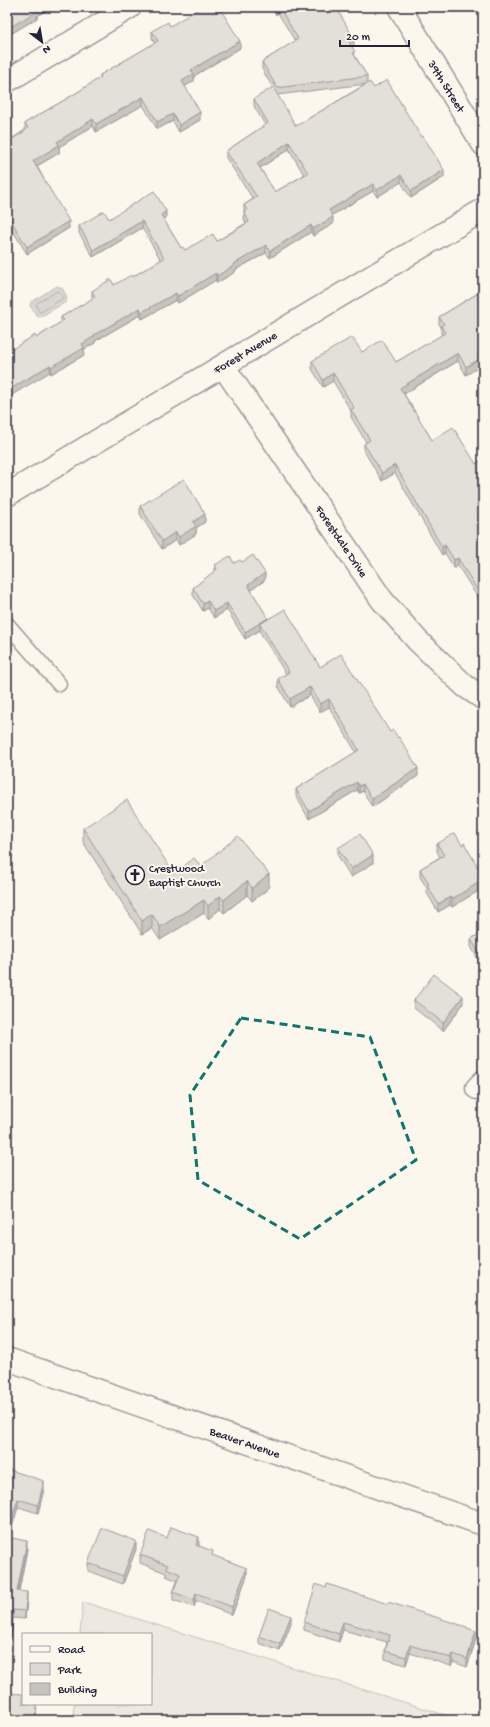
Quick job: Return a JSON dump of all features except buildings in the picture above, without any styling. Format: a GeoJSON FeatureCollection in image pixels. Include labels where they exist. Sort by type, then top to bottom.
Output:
{"type":"FeatureCollection","features":[{"type":"Feature","properties":{"kind":"street"},"geometry":{"type":"LineString","coordinates":[[7,81],[130,7]]}},
{"type":"Feature","properties":{"kind":"street","name":"39th Street"},"geometry":{"type":"LineString","coordinates":[[399,7],[483,144]]}},
{"type":"Feature","properties":{"kind":"street","name":"Forest Avenue"},"geometry":{"type":"LineString","coordinates":[[7,494],[483,210]]}},
{"type":"Feature","properties":{"kind":"street","name":"Forestdale Drive"},"geometry":{"type":"LineString","coordinates":[[223,366],[382,600],[417,640],[465,686],[483,698]]}},
{"type":"Feature","properties":{"kind":"street","name":"Beaver Avenue"},"geometry":{"type":"LineString","coordinates":[[7,1359],[483,1524]]}},
{"type":"Feature","properties":{"kind":"lane"},"geometry":{"type":"LineString","coordinates":[[7,624],[59,684]]}},
{"type":"Feature","properties":{"kind":"highlighted area"},"geometry":{"type":"Polygon","coordinates":[[[241,1018],[370,1037],[416,1160],[300,1239],[198,1180],[190,1095],[241,1018]]]}},
{"type":"Feature","properties":{"kind":"green space"},"geometry":{"type":"Polygon","coordinates":[[[83,1602],[461,1720],[73,1720],[74,1705],[152,1705],[152,1633],[80,1633],[83,1602]]]}},
{"type":"Feature","properties":{"kind":"water"},"geometry":{"type":"Polygon","coordinates":[[[57,286],[62,288],[67,297],[66,302],[38,317],[30,306],[31,302],[57,286]]]}},
{"type":"Feature","properties":{"kind":"place","name":"Crestwood Baptist Church"},"geometry":{"type":"Point","coordinates":[135,875]}}]}
